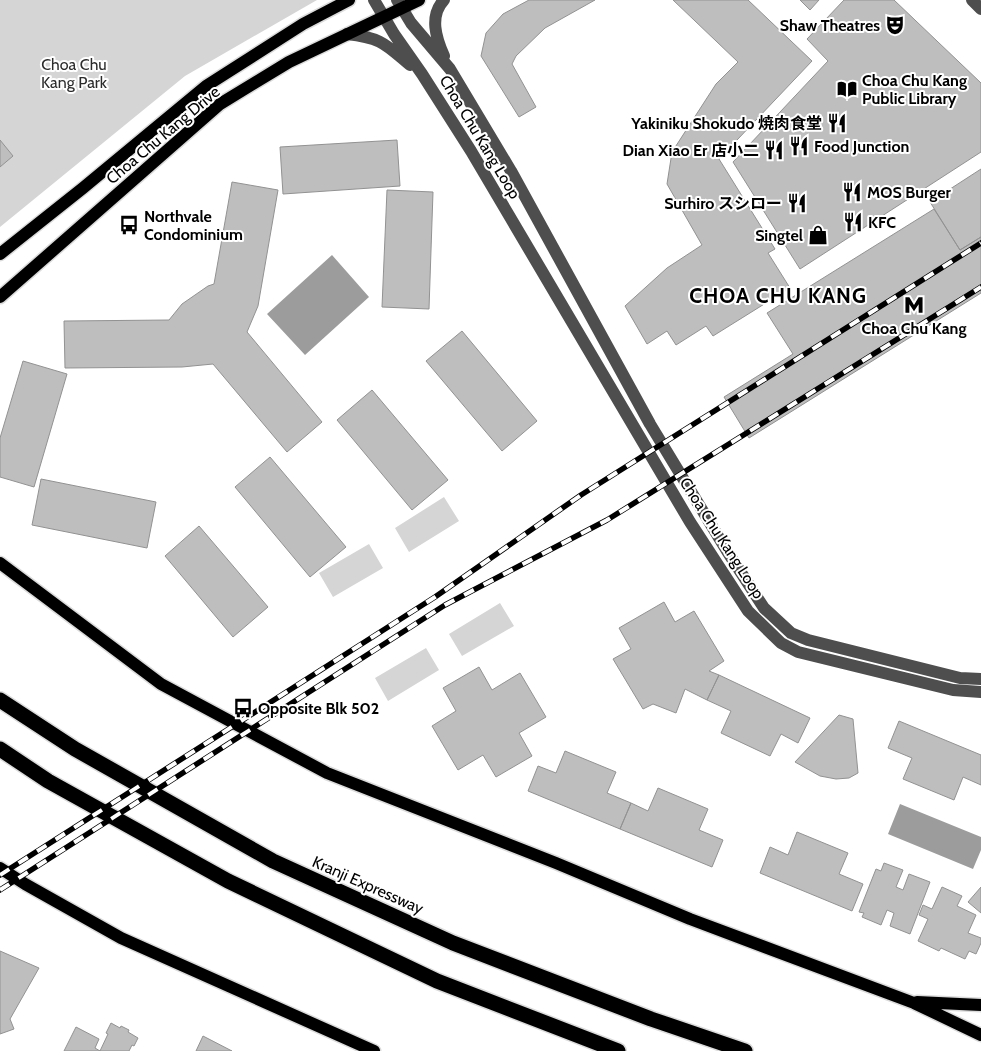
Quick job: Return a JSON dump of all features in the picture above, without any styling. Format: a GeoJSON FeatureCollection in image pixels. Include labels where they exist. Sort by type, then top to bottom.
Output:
{"type":"FeatureCollection","features":[{"type":"Feature","properties":{"kind":"highway","name":"Kranji Expressway"},"geometry":{"type":"LineString","coordinates":[[0,700],[75,749],[273,861],[453,942],[651,1019],[745,1051]]}},
{"type":"Feature","properties":{"kind":"highway"},"geometry":{"type":"LineString","coordinates":[[0,749],[48,781],[228,881],[437,981],[618,1051]]}},
{"type":"Feature","properties":{"kind":"main road","name":"Choa Chu Kang Drive"},"geometry":{"type":"LineString","coordinates":[[0,254],[206,86],[303,24],[349,0]]}},
{"type":"Feature","properties":{"kind":"main road","name":"Choa Chu Kang Drive"},"geometry":{"type":"LineString","coordinates":[[0,297],[220,104],[289,62],[384,17],[400,4],[420,0]]}},
{"type":"Feature","properties":{"kind":"main road"},"geometry":{"type":"LineString","coordinates":[[0,563],[161,684],[326,773],[556,863],[690,919],[914,1003],[981,1035]]}},
{"type":"Feature","properties":{"kind":"main road"},"geometry":{"type":"LineString","coordinates":[[0,868],[24,884],[121,938],[374,1051]]}},
{"type":"Feature","properties":{"kind":"main road"},"geometry":{"type":"LineString","coordinates":[[914,1003],[981,1006]]}},
{"type":"Feature","properties":{"kind":"street","name":"Choa Chu Kang Loop"},"geometry":{"type":"LineString","coordinates":[[374,0],[394,34],[471,151],[690,522],[748,611],[781,643],[798,652],[953,690],[981,692]]}},
{"type":"Feature","properties":{"kind":"street"},"geometry":{"type":"LineString","coordinates":[[444,0],[438,6],[436,38],[450,68]]}},
{"type":"Feature","properties":{"kind":"street"},"geometry":{"type":"LineString","coordinates":[[972,0],[981,9]]}},
{"type":"Feature","properties":{"kind":"street","name":"Choa Chu Kang Loop"},"geometry":{"type":"LineString","coordinates":[[400,4],[411,24],[450,68],[511,171],[650,424],[727,552],[764,608],[791,633],[827,645],[960,678],[981,678]]}},
{"type":"Feature","properties":{"kind":"street"},"geometry":{"type":"LineString","coordinates":[[348,34],[370,36],[387,45],[422,74]]}},
{"type":"Feature","properties":{"kind":"street"},"geometry":{"type":"LineString","coordinates":[[553,292],[572,282]]}},
{"type":"Feature","properties":{"kind":"street"},"geometry":{"type":"LineString","coordinates":[[741,572],[739,580],[748,611]]}},
{"type":"Feature","properties":{"kind":"street"},"geometry":{"type":"LineString","coordinates":[[827,645],[836,654],[837,663]]}},
{"type":"Feature","properties":{"kind":"green space","name":"Choa Chu Kang Park"},"geometry":{"type":"Polygon","coordinates":[[[0,0],[317,0],[185,76],[0,227],[0,0]]]}},
{"type":"Feature","properties":{"kind":"green space"},"geometry":{"type":"Polygon","coordinates":[[[444,497],[459,521],[409,552],[395,528],[444,497]]]}},
{"type":"Feature","properties":{"kind":"green space"},"geometry":{"type":"Polygon","coordinates":[[[369,544],[383,568],[333,597],[319,573],[369,544]]]}},
{"type":"Feature","properties":{"kind":"green space"},"geometry":{"type":"Polygon","coordinates":[[[500,603],[514,626],[462,656],[449,634],[500,603]]]}},
{"type":"Feature","properties":{"kind":"green space"},"geometry":{"type":"Polygon","coordinates":[[[426,648],[439,670],[388,701],[375,678],[426,648]]]}},
{"type":"Feature","properties":{"kind":"shaded area"},"geometry":{"type":"Polygon","coordinates":[[[332,255],[369,297],[305,355],[267,314],[332,255]]]}},
{"type":"Feature","properties":{"kind":"shaded area"},"geometry":{"type":"Polygon","coordinates":[[[900,804],[981,837],[981,850],[973,869],[888,834],[900,804]]]}},
{"type":"Feature","properties":{"kind":"building"},"geometry":{"type":"Polygon","coordinates":[[[529,0],[595,0],[545,28],[516,56],[512,64],[536,107],[519,117],[481,56],[486,33],[503,14],[529,0]]]}},
{"type":"Feature","properties":{"kind":"building"},"geometry":{"type":"Polygon","coordinates":[[[673,0],[748,0],[812,61],[719,159],[775,249],[768,253],[790,288],[713,336],[706,326],[676,345],[667,331],[647,344],[625,306],[667,268],[702,245],[667,184],[672,152],[716,84],[738,62],[673,0]]]}},
{"type":"Feature","properties":{"kind":"building"},"geometry":{"type":"Polygon","coordinates":[[[800,0],[819,0],[810,10],[800,0]]]}},
{"type":"Feature","properties":{"kind":"building"},"geometry":{"type":"Polygon","coordinates":[[[844,0],[894,0],[981,83],[981,152],[800,269],[733,162],[828,61],[807,39],[844,0]]]}},
{"type":"Feature","properties":{"kind":"building"},"geometry":{"type":"Polygon","coordinates":[[[0,140],[13,156],[0,167],[0,140]]]}},
{"type":"Feature","properties":{"kind":"building"},"geometry":{"type":"Polygon","coordinates":[[[397,140],[400,186],[283,194],[280,147],[397,140]]]}},
{"type":"Feature","properties":{"kind":"building"},"geometry":{"type":"Polygon","coordinates":[[[981,169],[981,237],[960,250],[930,202],[981,169]]]}},
{"type":"Feature","properties":{"kind":"building"},"geometry":{"type":"Polygon","coordinates":[[[232,182],[278,190],[258,306],[247,332],[322,422],[287,452],[213,364],[182,367],[65,368],[64,321],[169,320],[182,304],[214,284],[232,182]]]}},
{"type":"Feature","properties":{"kind":"building"},"geometry":{"type":"Polygon","coordinates":[[[387,190],[433,192],[429,309],[382,307],[387,190]]]}},
{"type":"Feature","properties":{"kind":"building"},"geometry":{"type":"Polygon","coordinates":[[[934,209],[960,250],[981,237],[981,293],[749,438],[724,397],[793,354],[767,313],[934,209]]]}},
{"type":"Feature","properties":{"kind":"building"},"geometry":{"type":"Polygon","coordinates":[[[462,331],[537,421],[502,451],[426,361],[462,331]]]}},
{"type":"Feature","properties":{"kind":"building"},"geometry":{"type":"Polygon","coordinates":[[[23,361],[67,374],[34,487],[0,477],[0,438],[23,361]]]}},
{"type":"Feature","properties":{"kind":"building"},"geometry":{"type":"Polygon","coordinates":[[[372,390],[448,480],[412,510],[337,420],[372,390]]]}},
{"type":"Feature","properties":{"kind":"building"},"geometry":{"type":"Polygon","coordinates":[[[270,457],[346,547],[310,577],[235,487],[270,457]]]}},
{"type":"Feature","properties":{"kind":"building"},"geometry":{"type":"Polygon","coordinates":[[[41,479],[156,502],[147,548],[32,525],[41,479]]]}},
{"type":"Feature","properties":{"kind":"building"},"geometry":{"type":"Polygon","coordinates":[[[199,526],[268,607],[233,637],[165,556],[199,526]]]}},
{"type":"Feature","properties":{"kind":"building"},"geometry":{"type":"Polygon","coordinates":[[[664,602],[675,622],[694,611],[724,661],[709,671],[719,675],[707,700],[685,689],[676,713],[653,704],[643,709],[613,659],[631,649],[619,628],[664,602]]]}},
{"type":"Feature","properties":{"kind":"building"},"geometry":{"type":"Polygon","coordinates":[[[479,667],[492,690],[520,673],[546,717],[519,733],[532,756],[496,777],[483,755],[458,770],[432,726],[456,711],[443,688],[479,667]]]}},
{"type":"Feature","properties":{"kind":"building"},"geometry":{"type":"Polygon","coordinates":[[[719,675],[810,718],[798,743],[781,734],[770,756],[721,733],[731,711],[707,700],[719,675]]]}},
{"type":"Feature","properties":{"kind":"building"},"geometry":{"type":"Polygon","coordinates":[[[839,715],[853,719],[858,773],[849,778],[836,779],[820,776],[795,762],[839,715]]]}},
{"type":"Feature","properties":{"kind":"building"},"geometry":{"type":"Polygon","coordinates":[[[899,721],[981,755],[981,785],[963,777],[954,800],[903,779],[912,758],[888,748],[899,721]]]}},
{"type":"Feature","properties":{"kind":"building"},"geometry":{"type":"Polygon","coordinates":[[[565,751],[616,772],[607,793],[631,803],[620,829],[528,791],[538,766],[556,773],[565,751]]]}},
{"type":"Feature","properties":{"kind":"building"},"geometry":{"type":"Polygon","coordinates":[[[658,788],[708,809],[699,830],[723,840],[712,867],[620,829],[631,803],[648,811],[658,788]]]}},
{"type":"Feature","properties":{"kind":"building"},"geometry":{"type":"Polygon","coordinates":[[[797,832],[848,853],[839,874],[863,884],[852,911],[760,873],[770,847],[788,855],[797,832]]]}},
{"type":"Feature","properties":{"kind":"building"},"geometry":{"type":"Polygon","coordinates":[[[884,863],[903,870],[896,887],[903,890],[909,874],[930,882],[910,934],[890,926],[894,913],[887,910],[881,925],[862,917],[864,913],[859,912],[876,869],[881,871],[884,863]]]}},
{"type":"Feature","properties":{"kind":"building"},"geometry":{"type":"Polygon","coordinates":[[[942,887],[962,896],[957,906],[976,915],[968,933],[981,938],[981,943],[976,954],[969,951],[965,959],[941,948],[939,951],[918,941],[928,919],[919,915],[923,905],[932,909],[942,887]]]}},
{"type":"Feature","properties":{"kind":"building"},"geometry":{"type":"Polygon","coordinates":[[[981,887],[981,913],[968,902],[981,887]]]}},
{"type":"Feature","properties":{"kind":"building"},"geometry":{"type":"Polygon","coordinates":[[[0,951],[39,968],[10,1019],[14,1029],[0,1034],[0,951]]]}},
{"type":"Feature","properties":{"kind":"building"},"geometry":{"type":"Polygon","coordinates":[[[111,1023],[129,1030],[128,1032],[138,1038],[129,1051],[100,1051],[111,1023]]]}},
{"type":"Feature","properties":{"kind":"building"},"geometry":{"type":"Polygon","coordinates":[[[76,1027],[99,1039],[95,1048],[100,1051],[64,1051],[76,1027]]]}},
{"type":"Feature","properties":{"kind":"building"},"geometry":{"type":"Polygon","coordinates":[[[203,1036],[232,1051],[196,1051],[203,1036]]]}},
{"type":"Feature","properties":{"kind":"railway"},"geometry":{"type":"LineString","coordinates":[[0,875],[435,597],[581,495],[981,243]]}},
{"type":"Feature","properties":{"kind":"railway"},"geometry":{"type":"LineString","coordinates":[[0,890],[445,605],[607,520],[981,287]]}},
{"type":"Feature","properties":{"kind":"place","name":"Shaw Theatres"},"geometry":{"type":"Point","coordinates":[895,25]}},
{"type":"Feature","properties":{"kind":"place","name":"Choa Chu Kang Public Library"},"geometry":{"type":"Point","coordinates":[847,89]}},
{"type":"Feature","properties":{"kind":"place","name":"Yakiniku Shokudo 焼肉食堂"},"geometry":{"type":"Point","coordinates":[837,123]}},
{"type":"Feature","properties":{"kind":"place","name":"Food Junction"},"geometry":{"type":"Point","coordinates":[799,146]}},
{"type":"Feature","properties":{"kind":"place","name":"Dian Xiao Er 店小二"},"geometry":{"type":"Point","coordinates":[774,150]}},
{"type":"Feature","properties":{"kind":"place","name":"MOS Burger"},"geometry":{"type":"Point","coordinates":[852,192]}},
{"type":"Feature","properties":{"kind":"place","name":"Surhiro スシロー"},"geometry":{"type":"Point","coordinates":[797,203]}},
{"type":"Feature","properties":{"kind":"place","name":"KFC"},"geometry":{"type":"Point","coordinates":[853,222]}},
{"type":"Feature","properties":{"kind":"place","name":"Northvale Condominium"},"geometry":{"type":"Point","coordinates":[129,225]}},
{"type":"Feature","properties":{"kind":"place","name":"Singtel"},"geometry":{"type":"Point","coordinates":[818,235]}},
{"type":"Feature","properties":{"kind":"place","name":"Choa Chu Kang"},"geometry":{"type":"Point","coordinates":[914,305]}},
{"type":"Feature","properties":{"kind":"place","name":"Opposite Blk 502"},"geometry":{"type":"Point","coordinates":[243,708]}},
{"type":"Feature","properties":{"kind":"district","name":"CHOA CHU KANG"},"geometry":{"type":"Point","coordinates":[778,295]}}]}
